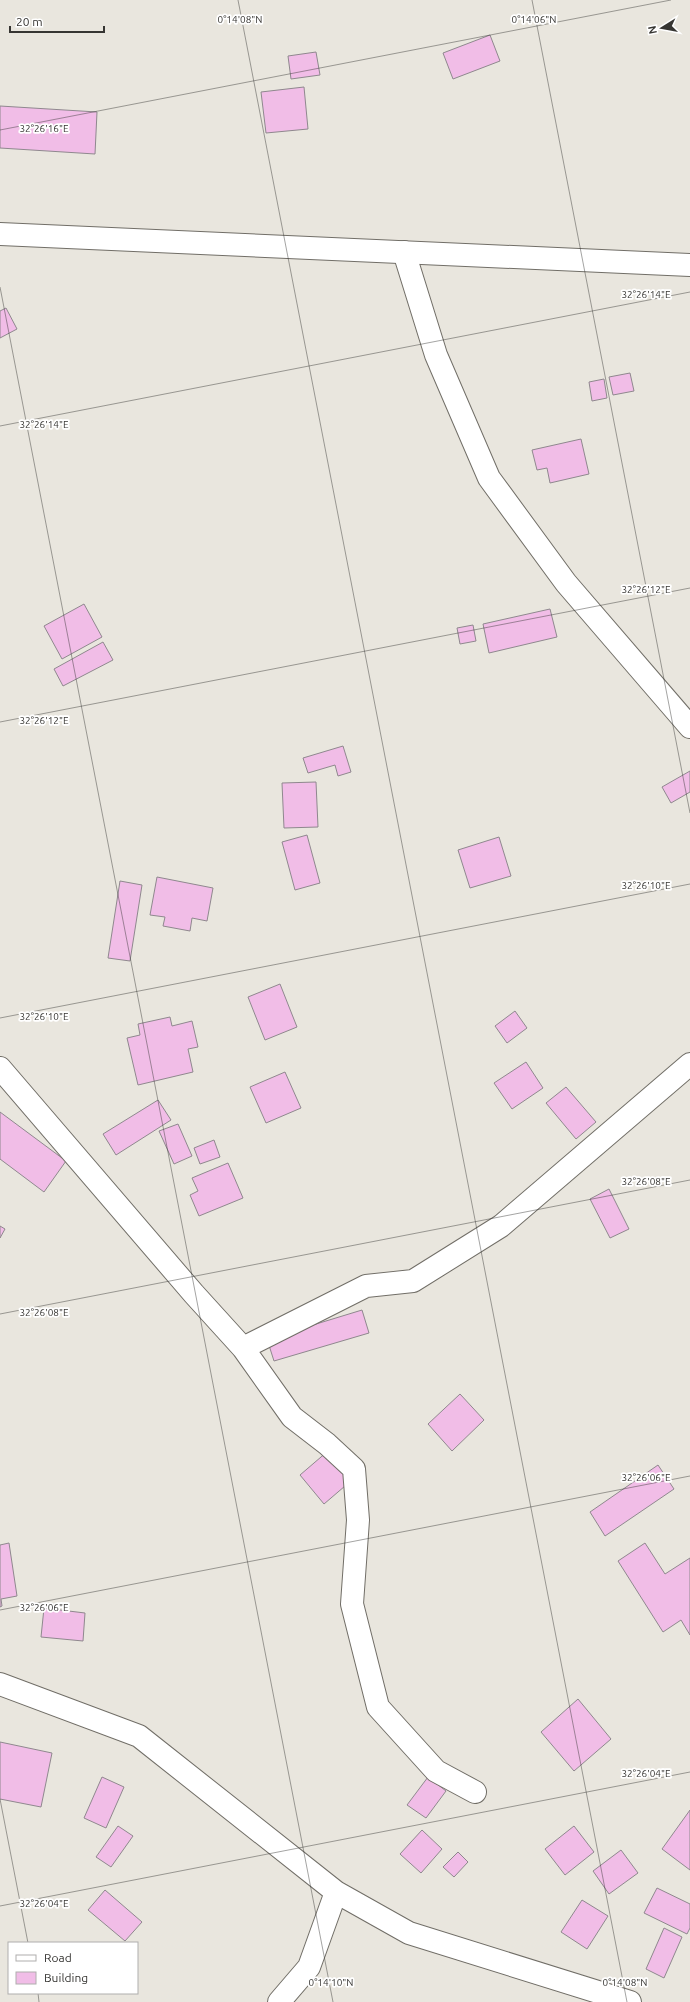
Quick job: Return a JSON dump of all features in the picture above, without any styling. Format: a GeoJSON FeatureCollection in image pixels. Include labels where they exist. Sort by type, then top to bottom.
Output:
{"type":"FeatureCollection","features":[{"type":"Feature","properties":{"kind":"street"},"geometry":{"type":"LineString","coordinates":[[0,234],[690,265]]}},
{"type":"Feature","properties":{"kind":"street"},"geometry":{"type":"LineString","coordinates":[[404,252],[436,355],[490,478],[566,583],[690,726]]}},
{"type":"Feature","properties":{"kind":"street"},"geometry":{"type":"LineString","coordinates":[[243,1348],[366,1286],[413,1281],[501,1226],[690,1064]]}},
{"type":"Feature","properties":{"kind":"street"},"geometry":{"type":"LineString","coordinates":[[0,1068],[194,1294],[243,1348],[292,1417],[327,1444],[354,1469],[358,1520],[352,1604],[378,1707],[436,1771],[475,1792]]}},
{"type":"Feature","properties":{"kind":"street"},"geometry":{"type":"LineString","coordinates":[[0,1684],[139,1736],[336,1892],[409,1933],[630,2002]]}},
{"type":"Feature","properties":{"kind":"street"},"geometry":{"type":"LineString","coordinates":[[279,2002],[309,1967],[336,1892]]}},
{"type":"Feature","properties":{"kind":"building"},"geometry":{"type":"Polygon","coordinates":[[[490,35],[500,61],[453,79],[443,53],[490,35]]]}},
{"type":"Feature","properties":{"kind":"building"},"geometry":{"type":"Polygon","coordinates":[[[316,52],[320,75],[291,79],[288,56],[316,52]]]}},
{"type":"Feature","properties":{"kind":"building"},"geometry":{"type":"Polygon","coordinates":[[[304,87],[308,129],[266,133],[261,92],[304,87]]]}},
{"type":"Feature","properties":{"kind":"building"},"geometry":{"type":"Polygon","coordinates":[[[0,106],[97,112],[95,154],[0,148],[0,106]]]}},
{"type":"Feature","properties":{"kind":"building"},"geometry":{"type":"Polygon","coordinates":[[[6,308],[17,329],[0,338],[0,311],[6,308]]]}},
{"type":"Feature","properties":{"kind":"building"},"geometry":{"type":"Polygon","coordinates":[[[630,373],[634,391],[613,395],[609,377],[630,373]]]}},
{"type":"Feature","properties":{"kind":"building"},"geometry":{"type":"Polygon","coordinates":[[[604,379],[607,398],[592,401],[589,382],[604,379]]]}},
{"type":"Feature","properties":{"kind":"building"},"geometry":{"type":"Polygon","coordinates":[[[581,439],[589,474],[550,483],[547,468],[537,470],[532,450],[581,439]]]}},
{"type":"Feature","properties":{"kind":"building"},"geometry":{"type":"Polygon","coordinates":[[[84,604],[102,637],[62,659],[44,626],[84,604]]]}},
{"type":"Feature","properties":{"kind":"building"},"geometry":{"type":"Polygon","coordinates":[[[550,609],[557,637],[489,653],[483,624],[550,609]]]}},
{"type":"Feature","properties":{"kind":"building"},"geometry":{"type":"Polygon","coordinates":[[[473,625],[476,641],[460,644],[457,628],[473,625]]]}},
{"type":"Feature","properties":{"kind":"building"},"geometry":{"type":"Polygon","coordinates":[[[103,642],[113,660],[63,686],[54,669],[103,642]]]}},
{"type":"Feature","properties":{"kind":"building"},"geometry":{"type":"Polygon","coordinates":[[[343,746],[351,772],[338,776],[335,765],[308,773],[303,758],[343,746]]]}},
{"type":"Feature","properties":{"kind":"building"},"geometry":{"type":"Polygon","coordinates":[[[690,771],[690,792],[671,803],[662,787],[690,771]]]}},
{"type":"Feature","properties":{"kind":"building"},"geometry":{"type":"Polygon","coordinates":[[[316,782],[318,827],[284,828],[282,783],[316,782]]]}},
{"type":"Feature","properties":{"kind":"building"},"geometry":{"type":"Polygon","coordinates":[[[307,835],[320,883],[295,890],[282,842],[307,835]]]}},
{"type":"Feature","properties":{"kind":"building"},"geometry":{"type":"Polygon","coordinates":[[[499,837],[511,876],[470,888],[458,850],[499,837]]]}},
{"type":"Feature","properties":{"kind":"building"},"geometry":{"type":"Polygon","coordinates":[[[157,877],[213,888],[207,921],[192,918],[190,931],[163,926],[165,917],[150,915],[157,877]]]}},
{"type":"Feature","properties":{"kind":"building"},"geometry":{"type":"Polygon","coordinates":[[[120,881],[142,885],[130,961],[108,958],[120,881]]]}},
{"type":"Feature","properties":{"kind":"building"},"geometry":{"type":"Polygon","coordinates":[[[280,984],[297,1027],[265,1040],[248,997],[280,984]]]}},
{"type":"Feature","properties":{"kind":"building"},"geometry":{"type":"Polygon","coordinates":[[[515,1011],[527,1028],[507,1043],[495,1026],[515,1011]]]}},
{"type":"Feature","properties":{"kind":"building"},"geometry":{"type":"Polygon","coordinates":[[[170,1017],[172,1026],[192,1021],[198,1047],[188,1049],[193,1072],[138,1085],[127,1038],[140,1035],[138,1024],[170,1017]]]}},
{"type":"Feature","properties":{"kind":"building"},"geometry":{"type":"Polygon","coordinates":[[[526,1062],[543,1088],[512,1109],[494,1083],[526,1062]]]}},
{"type":"Feature","properties":{"kind":"building"},"geometry":{"type":"Polygon","coordinates":[[[285,1072],[301,1108],[266,1123],[250,1087],[285,1072]]]}},
{"type":"Feature","properties":{"kind":"building"},"geometry":{"type":"Polygon","coordinates":[[[566,1087],[596,1122],[576,1139],[546,1103],[566,1087]]]}},
{"type":"Feature","properties":{"kind":"building"},"geometry":{"type":"Polygon","coordinates":[[[158,1100],[171,1120],[116,1155],[103,1134],[158,1100]]]}},
{"type":"Feature","properties":{"kind":"building"},"geometry":{"type":"Polygon","coordinates":[[[0,1112],[66,1161],[44,1192],[0,1159],[0,1112]]]}},
{"type":"Feature","properties":{"kind":"building"},"geometry":{"type":"Polygon","coordinates":[[[178,1124],[192,1156],[174,1164],[159,1131],[178,1124]]]}},
{"type":"Feature","properties":{"kind":"building"},"geometry":{"type":"Polygon","coordinates":[[[214,1140],[220,1157],[200,1164],[194,1148],[214,1140]]]}},
{"type":"Feature","properties":{"kind":"building"},"geometry":{"type":"Polygon","coordinates":[[[228,1163],[243,1198],[199,1216],[190,1195],[198,1191],[192,1178],[228,1163]]]}},
{"type":"Feature","properties":{"kind":"building"},"geometry":{"type":"Polygon","coordinates":[[[609,1189],[629,1229],[610,1238],[590,1199],[609,1189]]]}},
{"type":"Feature","properties":{"kind":"building"},"geometry":{"type":"Polygon","coordinates":[[[0,1226],[5,1229],[0,1238],[0,1226]]]}},
{"type":"Feature","properties":{"kind":"building"},"geometry":{"type":"Polygon","coordinates":[[[362,1310],[369,1333],[274,1361],[267,1339],[362,1310]]]}},
{"type":"Feature","properties":{"kind":"building"},"geometry":{"type":"Polygon","coordinates":[[[460,1394],[484,1420],[452,1451],[428,1424],[460,1394]]]}},
{"type":"Feature","properties":{"kind":"building"},"geometry":{"type":"Polygon","coordinates":[[[328,1451],[352,1480],[324,1504],[300,1475],[328,1451]]]}},
{"type":"Feature","properties":{"kind":"building"},"geometry":{"type":"Polygon","coordinates":[[[658,1465],[674,1489],[605,1536],[590,1512],[658,1465]]]}},
{"type":"Feature","properties":{"kind":"building"},"geometry":{"type":"Polygon","coordinates":[[[9,1543],[17,1596],[1,1599],[2,1606],[0,1607],[0,1545],[9,1543]]]}},
{"type":"Feature","properties":{"kind":"building"},"geometry":{"type":"Polygon","coordinates":[[[645,1543],[665,1574],[690,1558],[690,1635],[681,1620],[663,1632],[618,1561],[645,1543]]]}},
{"type":"Feature","properties":{"kind":"building"},"geometry":{"type":"Polygon","coordinates":[[[44,1608],[85,1613],[83,1641],[41,1637],[44,1608]]]}},
{"type":"Feature","properties":{"kind":"building"},"geometry":{"type":"Polygon","coordinates":[[[578,1699],[611,1739],[574,1771],[541,1732],[578,1699]]]}},
{"type":"Feature","properties":{"kind":"building"},"geometry":{"type":"Polygon","coordinates":[[[0,1742],[52,1753],[41,1807],[0,1799],[0,1742]]]}},
{"type":"Feature","properties":{"kind":"building"},"geometry":{"type":"Polygon","coordinates":[[[102,1777],[124,1787],[106,1828],[84,1818],[102,1777]]]}},
{"type":"Feature","properties":{"kind":"building"},"geometry":{"type":"Polygon","coordinates":[[[428,1777],[446,1791],[426,1818],[407,1805],[428,1777]]]}},
{"type":"Feature","properties":{"kind":"building"},"geometry":{"type":"Polygon","coordinates":[[[690,1810],[690,1870],[662,1849],[690,1810]]]}},
{"type":"Feature","properties":{"kind":"building"},"geometry":{"type":"Polygon","coordinates":[[[118,1826],[133,1836],[111,1867],[96,1857],[118,1826]]]}},
{"type":"Feature","properties":{"kind":"building"},"geometry":{"type":"Polygon","coordinates":[[[574,1826],[594,1852],[565,1875],[545,1849],[574,1826]]]}},
{"type":"Feature","properties":{"kind":"building"},"geometry":{"type":"Polygon","coordinates":[[[422,1830],[442,1849],[421,1873],[400,1854],[422,1830]]]}},
{"type":"Feature","properties":{"kind":"building"},"geometry":{"type":"Polygon","coordinates":[[[621,1850],[638,1873],[609,1894],[593,1871],[621,1850]]]}},
{"type":"Feature","properties":{"kind":"building"},"geometry":{"type":"Polygon","coordinates":[[[458,1852],[468,1862],[454,1877],[443,1867],[458,1852]]]}},
{"type":"Feature","properties":{"kind":"building"},"geometry":{"type":"Polygon","coordinates":[[[657,1888],[690,1904],[690,1928],[687,1934],[644,1913],[657,1888]]]}},
{"type":"Feature","properties":{"kind":"building"},"geometry":{"type":"Polygon","coordinates":[[[105,1890],[142,1922],[125,1941],[88,1910],[105,1890]]]}},
{"type":"Feature","properties":{"kind":"building"},"geometry":{"type":"Polygon","coordinates":[[[582,1900],[608,1916],[587,1949],[561,1932],[582,1900]]]}},
{"type":"Feature","properties":{"kind":"building"},"geometry":{"type":"Polygon","coordinates":[[[664,1928],[682,1937],[664,1978],[646,1969],[664,1928]]]}}]}
